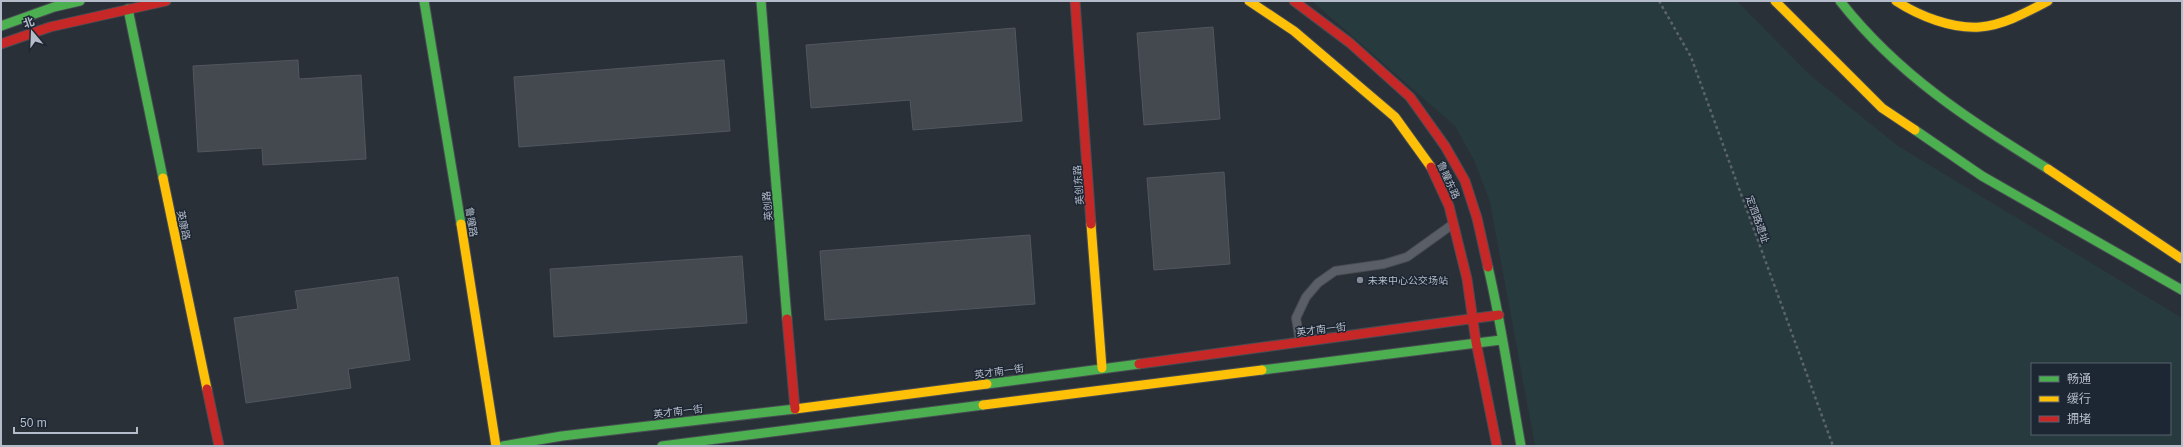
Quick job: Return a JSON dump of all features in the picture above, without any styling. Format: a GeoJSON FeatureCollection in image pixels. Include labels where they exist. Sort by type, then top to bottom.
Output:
{"type":"FeatureCollection","features":[{"type":"Feature","properties":{"kind":"main road"},"geometry":{"type":"LineString","coordinates":[[1,26],[54,7],[80,1]]}},
{"type":"Feature","properties":{"kind":"main road"},"geometry":{"type":"LineString","coordinates":[[1,44],[50,27],[166,1]]}},
{"type":"Feature","properties":{"kind":"main road","name":"鲁瞳路"},"geometry":{"type":"LineString","coordinates":[[424,1],[489,392],[496,446]]}},
{"type":"Feature","properties":{"kind":"main road","name":"英创路"},"geometry":{"type":"LineString","coordinates":[[761,1],[795,409]]}},
{"type":"Feature","properties":{"kind":"main road","name":"英创东路"},"geometry":{"type":"LineString","coordinates":[[1075,1],[1102,368]]}},
{"type":"Feature","properties":{"kind":"main road","name":"鲁瞳东路"},"geometry":{"type":"LineString","coordinates":[[1249,1],[1294,31],[1395,116],[1435,174],[1449,206],[1467,278],[1476,342],[1497,446]]}},
{"type":"Feature","properties":{"kind":"main road","name":"鲁瞳东路"},"geometry":{"type":"LineString","coordinates":[[1294,1],[1350,43],[1410,97],[1445,146],[1465,181],[1477,218],[1499,315],[1501,340],[1521,446]]}},
{"type":"Feature","properties":{"kind":"main road"},"geometry":{"type":"LineString","coordinates":[[1775,1],[1882,108],[1982,176],[2182,290]]}},
{"type":"Feature","properties":{"kind":"main road"},"geometry":{"type":"LineString","coordinates":[[1840,1],[1891,60],[1946,104],[2145,232],[2182,259]]}},
{"type":"Feature","properties":{"kind":"main road"},"geometry":{"type":"LineString","coordinates":[[1896,1],[1905,8],[1937,21],[1979,27],[2019,16],[2048,1]]}},
{"type":"Feature","properties":{"kind":"main road","name":"英康路"},"geometry":{"type":"LineString","coordinates":[[128,9],[219,446]]}},
{"type":"Feature","properties":{"kind":"main road","name":"英才南一街"},"geometry":{"type":"LineString","coordinates":[[502,446],[562,436],[795,409],[1473,320],[1499,315]]}},
{"type":"Feature","properties":{"kind":"main road"},"geometry":{"type":"LineString","coordinates":[[662,446],[1501,340]]}},
{"type":"Feature","properties":{"kind":"lane"},"geometry":{"type":"LineString","coordinates":[[1300,343],[1296,318],[1306,297],[1318,283],[1335,271],[1384,264],[1408,257],[1453,224]]}},
{"type":"Feature","properties":{"kind":"path","name":"定泗路遗址"},"geometry":{"type":"LineString","coordinates":[[1659,1],[1690,57],[1833,446]]}},
{"type":"Feature","properties":{"kind":"green space"},"geometry":{"type":"Polygon","coordinates":[[[1312,1],[1737,1],[1810,75],[1898,146],[2182,318],[2182,446],[1535,446],[1490,202],[1474,160],[1455,126],[1312,1]]]}},
{"type":"Feature","properties":{"kind":"building"},"geometry":{"type":"Polygon","coordinates":[[[1213,27],[1220,119],[1144,125],[1137,33],[1213,27]]]}},
{"type":"Feature","properties":{"kind":"building"},"geometry":{"type":"Polygon","coordinates":[[[1015,28],[1022,121],[913,130],[910,100],[811,108],[806,45],[1015,28]]]}},
{"type":"Feature","properties":{"kind":"building"},"geometry":{"type":"Polygon","coordinates":[[[298,60],[299,79],[361,75],[366,159],[263,165],[262,148],[198,152],[193,66],[298,60]]]}},
{"type":"Feature","properties":{"kind":"building"},"geometry":{"type":"Polygon","coordinates":[[[724,60],[730,131],[519,147],[514,77],[724,60]]]}},
{"type":"Feature","properties":{"kind":"building"},"geometry":{"type":"Polygon","coordinates":[[[1224,172],[1230,264],[1154,270],[1147,178],[1224,172]]]}},
{"type":"Feature","properties":{"kind":"building"},"geometry":{"type":"Polygon","coordinates":[[[1030,235],[1035,304],[825,320],[820,251],[1030,235]]]}},
{"type":"Feature","properties":{"kind":"building"},"geometry":{"type":"Polygon","coordinates":[[[742,256],[747,323],[554,337],[550,269],[742,256]]]}},
{"type":"Feature","properties":{"kind":"building"},"geometry":{"type":"Polygon","coordinates":[[[398,277],[410,360],[348,369],[351,388],[246,403],[234,318],[298,309],[295,291],[398,277]]]}},
{"type":"Feature","properties":{"kind":"traffic: fast"},"geometry":{"type":"LineString","coordinates":[[1,26],[54,7],[80,1]]}},
{"type":"Feature","properties":{"kind":"traffic: fast"},"geometry":{"type":"LineString","coordinates":[[424,1],[461,224]]}},
{"type":"Feature","properties":{"kind":"traffic: fast"},"geometry":{"type":"LineString","coordinates":[[761,1],[787,319]]}},
{"type":"Feature","properties":{"kind":"traffic: fast"},"geometry":{"type":"LineString","coordinates":[[1840,1],[1886,52],[1911,74],[1963,114],[2048,169]]}},
{"type":"Feature","properties":{"kind":"traffic: fast"},"geometry":{"type":"LineString","coordinates":[[128,9],[163,178]]}},
{"type":"Feature","properties":{"kind":"traffic: fast"},"geometry":{"type":"LineString","coordinates":[[1915,130],[1982,176],[2182,290]]}},
{"type":"Feature","properties":{"kind":"traffic: fast"},"geometry":{"type":"LineString","coordinates":[[1488,267],[1502,334],[1521,446]]}},
{"type":"Feature","properties":{"kind":"traffic: fast"},"geometry":{"type":"LineString","coordinates":[[1262,370],[1501,340]]}},
{"type":"Feature","properties":{"kind":"traffic: fast"},"geometry":{"type":"LineString","coordinates":[[987,384],[1139,364]]}},
{"type":"Feature","properties":{"kind":"traffic: fast"},"geometry":{"type":"LineString","coordinates":[[662,446],[983,405]]}},
{"type":"Feature","properties":{"kind":"traffic: fast"},"geometry":{"type":"LineString","coordinates":[[503,446],[562,436],[795,409]]}},
{"type":"Feature","properties":{"kind":"traffic: slow"},"geometry":{"type":"LineString","coordinates":[[1249,1],[1294,31],[1395,117],[1431,167]]}},
{"type":"Feature","properties":{"kind":"traffic: slow"},"geometry":{"type":"LineString","coordinates":[[1775,1],[1882,108],[1915,130]]}},
{"type":"Feature","properties":{"kind":"traffic: slow"},"geometry":{"type":"LineString","coordinates":[[1896,1],[1915,12],[1947,24],[1969,27],[1998,24],[2024,14],[2048,1]]}},
{"type":"Feature","properties":{"kind":"traffic: slow"},"geometry":{"type":"LineString","coordinates":[[2048,169],[2182,259]]}},
{"type":"Feature","properties":{"kind":"traffic: slow"},"geometry":{"type":"LineString","coordinates":[[163,178],[207,389]]}},
{"type":"Feature","properties":{"kind":"traffic: slow"},"geometry":{"type":"LineString","coordinates":[[461,224],[496,446]]}},
{"type":"Feature","properties":{"kind":"traffic: slow"},"geometry":{"type":"LineString","coordinates":[[1091,224],[1102,368]]}},
{"type":"Feature","properties":{"kind":"traffic: slow"},"geometry":{"type":"LineString","coordinates":[[983,405],[1262,370]]}},
{"type":"Feature","properties":{"kind":"traffic: slow"},"geometry":{"type":"LineString","coordinates":[[795,409],[987,384]]}},
{"type":"Feature","properties":{"kind":"traffic: jam"},"geometry":{"type":"LineString","coordinates":[[1,44],[50,27],[166,1]]}},
{"type":"Feature","properties":{"kind":"traffic: jam"},"geometry":{"type":"LineString","coordinates":[[1075,1],[1091,224]]}},
{"type":"Feature","properties":{"kind":"traffic: jam"},"geometry":{"type":"LineString","coordinates":[[1294,1],[1350,43],[1410,97],[1445,146],[1465,181],[1477,218],[1488,267]]}},
{"type":"Feature","properties":{"kind":"traffic: jam"},"geometry":{"type":"LineString","coordinates":[[1431,167],[1449,206],[1467,279],[1476,342],[1497,446]]}},
{"type":"Feature","properties":{"kind":"traffic: jam"},"geometry":{"type":"LineString","coordinates":[[1139,364],[1499,315]]}},
{"type":"Feature","properties":{"kind":"traffic: jam"},"geometry":{"type":"LineString","coordinates":[[787,319],[795,409]]}},
{"type":"Feature","properties":{"kind":"traffic: jam"},"geometry":{"type":"LineString","coordinates":[[207,389],[219,446]]}},
{"type":"Feature","properties":{"kind":"place","name":"未来中心公交场站"},"geometry":{"type":"Point","coordinates":[1360,280]}}]}
